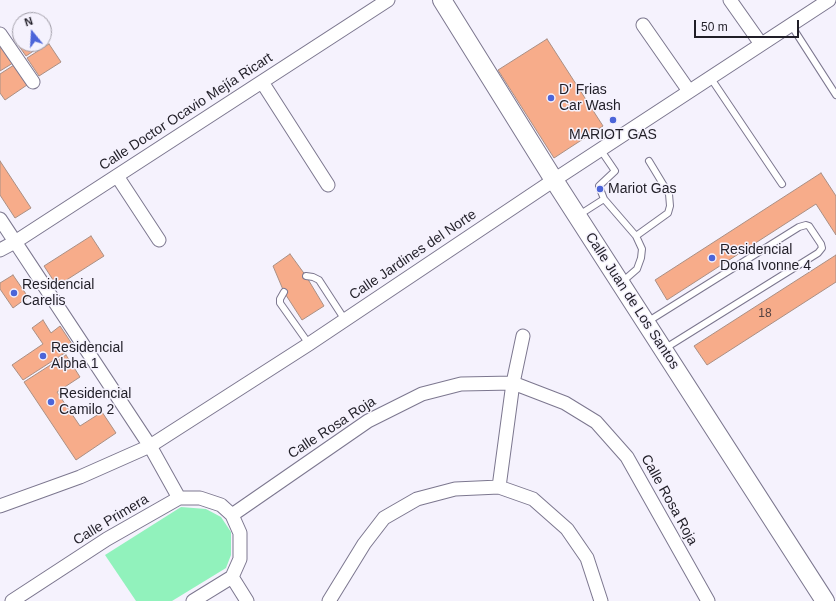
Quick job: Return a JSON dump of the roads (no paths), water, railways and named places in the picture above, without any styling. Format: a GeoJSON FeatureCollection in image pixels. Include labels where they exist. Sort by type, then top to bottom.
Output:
{"type":"FeatureCollection","features":[{"type":"Feature","properties":{"kind":"street","name":"Calle Doctor Ocavio Mejía Ricart"},"geometry":{"type":"LineString","coordinates":[[0,250],[15,242],[388,0]]}},
{"type":"Feature","properties":{"kind":"street","name":"Calle Juan de Los Santos"},"geometry":{"type":"LineString","coordinates":[[442,0],[554,180],[825,601]]}},
{"type":"Feature","properties":{"kind":"street"},"geometry":{"type":"LineString","coordinates":[[730,0],[761,44]]}},
{"type":"Feature","properties":{"kind":"street","name":"Calle Jardines del Norte"},"geometry":{"type":"LineString","coordinates":[[0,506],[80,477],[150,446],[309,344],[600,149],[829,0]]}},
{"type":"Feature","properties":{"kind":"street"},"geometry":{"type":"LineString","coordinates":[[643,25],[689,91]]}},
{"type":"Feature","properties":{"kind":"street"},"geometry":{"type":"LineString","coordinates":[[0,34],[33,82]]}},
{"type":"Feature","properties":{"kind":"street"},"geometry":{"type":"LineString","coordinates":[[262,82],[328,185]]}},
{"type":"Feature","properties":{"kind":"street"},"geometry":{"type":"LineString","coordinates":[[117,176],[159,240]]}},
{"type":"Feature","properties":{"kind":"street"},"geometry":{"type":"LineString","coordinates":[[0,219],[150,446],[180,498]]}},
{"type":"Feature","properties":{"kind":"street"},"geometry":{"type":"LineString","coordinates":[[499,488],[513,383],[523,336]]}},
{"type":"Feature","properties":{"kind":"street","name":"Calle Rosa Roja"},"geometry":{"type":"LineString","coordinates":[[232,515],[368,421],[422,394],[461,384],[513,383],[565,403],[596,422],[627,457],[708,601]]}},
{"type":"Feature","properties":{"kind":"street"},"geometry":{"type":"LineString","coordinates":[[329,601],[364,544],[384,518],[417,499],[455,489],[499,488],[533,499],[567,529],[587,558],[601,601]]}},
{"type":"Feature","properties":{"kind":"street","name":"Calle Primera"},"geometry":{"type":"LineString","coordinates":[[12,601],[107,540],[180,498],[200,498],[221,505],[232,515]]}},
{"type":"Feature","properties":{"kind":"street"},"geometry":{"type":"LineString","coordinates":[[193,601],[232,577],[240,559],[240,533],[232,515]]}},
{"type":"Feature","properties":{"kind":"street"},"geometry":{"type":"LineString","coordinates":[[232,577],[247,601]]}},
{"type":"Feature","properties":{"kind":"lane"},"geometry":{"type":"LineString","coordinates":[[791,25],[836,95]]}},
{"type":"Feature","properties":{"kind":"lane"},"geometry":{"type":"LineString","coordinates":[[710,77],[782,184]]}},
{"type":"Feature","properties":{"kind":"lane"},"geometry":{"type":"LineString","coordinates":[[600,149],[615,171],[598,186],[604,199],[636,236],[642,249],[641,258],[637,268],[620,283]]}},
{"type":"Feature","properties":{"kind":"lane"},"geometry":{"type":"LineString","coordinates":[[636,236],[668,213],[670,206],[669,194],[650,161]]}},
{"type":"Feature","properties":{"kind":"lane"},"geometry":{"type":"LineString","coordinates":[[577,216],[604,199]]}},
{"type":"Feature","properties":{"kind":"lane"},"geometry":{"type":"LineString","coordinates":[[646,323],[799,227],[806,225],[809,226],[821,244],[822,248],[818,252],[663,349]]}},
{"type":"Feature","properties":{"kind":"lane"},"geometry":{"type":"LineString","coordinates":[[306,276],[319,280],[345,320]]}},
{"type":"Feature","properties":{"kind":"lane"},"geometry":{"type":"LineString","coordinates":[[284,292],[280,299],[280,303],[309,344]]}},
{"type":"Feature","properties":{"kind":"place","name":"D' Frias Car Wash"},"geometry":{"type":"Point","coordinates":[551,98]}},
{"type":"Feature","properties":{"kind":"place","name":"MARIOT GAS"},"geometry":{"type":"Point","coordinates":[613,120]}},
{"type":"Feature","properties":{"kind":"place","name":"Mariot Gas"},"geometry":{"type":"Point","coordinates":[600,189]}},
{"type":"Feature","properties":{"kind":"place","name":"Residencial Dona Ivonne 4"},"geometry":{"type":"Point","coordinates":[712,258]}},
{"type":"Feature","properties":{"kind":"place","name":"Residencial Carelis"},"geometry":{"type":"Point","coordinates":[14,293]}},
{"type":"Feature","properties":{"kind":"place","name":"Residencial Alpha 1"},"geometry":{"type":"Point","coordinates":[43,356]}},
{"type":"Feature","properties":{"kind":"place","name":"Residencial Camilo 2"},"geometry":{"type":"Point","coordinates":[51,402]}}]}
